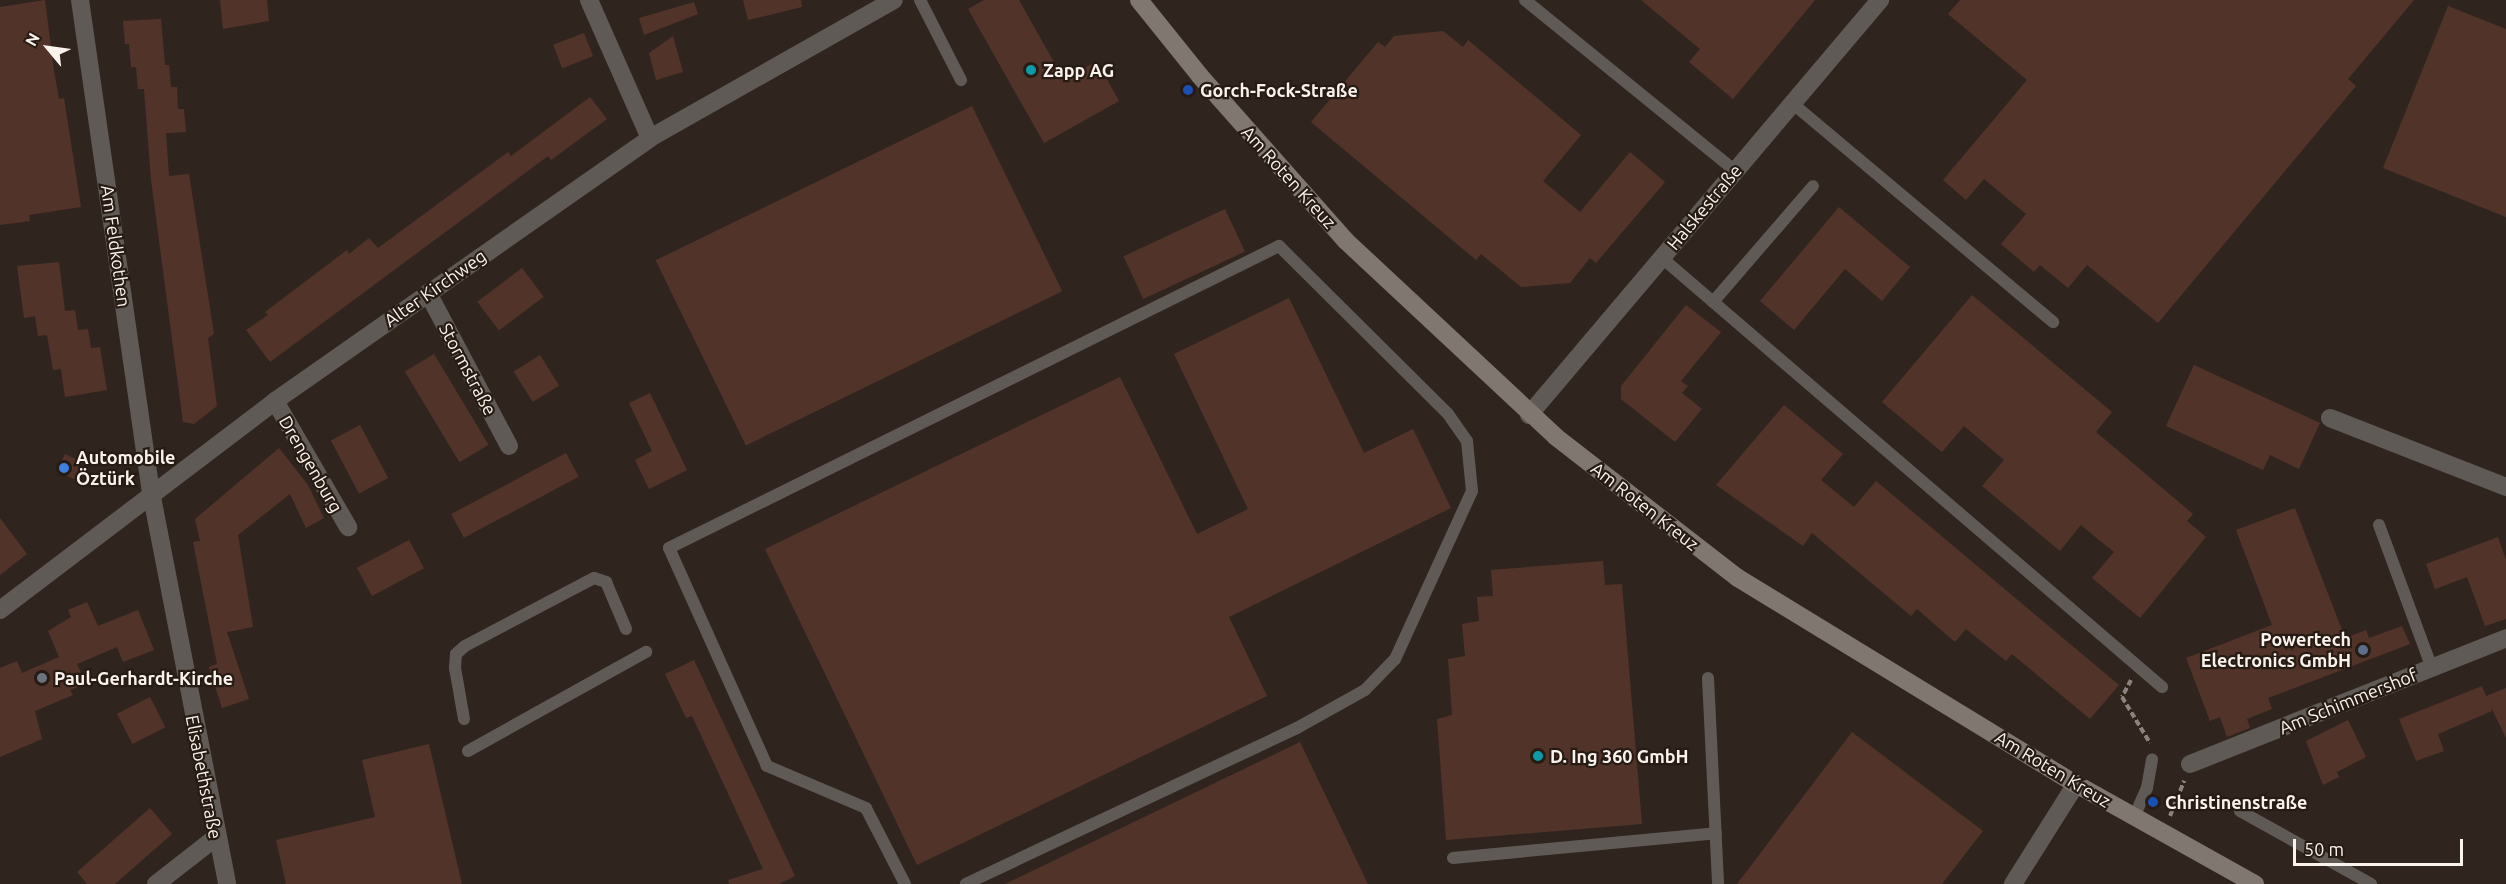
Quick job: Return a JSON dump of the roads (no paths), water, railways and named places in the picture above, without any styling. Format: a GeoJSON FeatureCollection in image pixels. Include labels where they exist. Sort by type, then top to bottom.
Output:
{"type":"FeatureCollection","features":[{"type":"Feature","properties":{"kind":"street","name":"Am Feldkothen"},"geometry":{"type":"LineString","coordinates":[[81,0],[151,492]]}},
{"type":"Feature","properties":{"kind":"street"},"geometry":{"type":"LineString","coordinates":[[589,0],[650,138]]}},
{"type":"Feature","properties":{"kind":"street","name":"Alter Kirchweg"},"geometry":{"type":"LineString","coordinates":[[0,610],[151,492],[275,401],[650,138],[894,0]]}},
{"type":"Feature","properties":{"kind":"street","name":"Am Roten Kreuz"},"geometry":{"type":"LineString","coordinates":[[1139,0],[1206,82],[1346,241],[1529,415],[1738,578],[2076,784],[2255,884]]}},
{"type":"Feature","properties":{"kind":"street","name":"Halskestraße"},"geometry":{"type":"LineString","coordinates":[[1529,415],[1880,0]]}},
{"type":"Feature","properties":{"kind":"street","name":"Stormstraße"},"geometry":{"type":"LineString","coordinates":[[428,293],[509,446]]}},
{"type":"Feature","properties":{"kind":"street","name":"Drengenburg"},"geometry":{"type":"LineString","coordinates":[[275,401],[348,527]]}},
{"type":"Feature","properties":{"kind":"street"},"geometry":{"type":"LineString","coordinates":[[2330,418],[2506,487]]}},
{"type":"Feature","properties":{"kind":"street","name":"Elisabethstraße"},"geometry":{"type":"LineString","coordinates":[[151,492],[215,838],[226,884]]}},
{"type":"Feature","properties":{"kind":"street","name":"Am Schimmershof"},"geometry":{"type":"LineString","coordinates":[[2190,764],[2506,638]]}},
{"type":"Feature","properties":{"kind":"street"},"geometry":{"type":"LineString","coordinates":[[2013,884],[2076,784]]}},
{"type":"Feature","properties":{"kind":"street"},"geometry":{"type":"LineString","coordinates":[[156,884],[215,838]]}},
{"type":"Feature","properties":{"kind":"lane"},"geometry":{"type":"LineString","coordinates":[[920,0],[961,80]]}},
{"type":"Feature","properties":{"kind":"lane"},"geometry":{"type":"LineString","coordinates":[[1525,0],[1734,170]]}},
{"type":"Feature","properties":{"kind":"lane"},"geometry":{"type":"LineString","coordinates":[[1792,103],[2053,322]]}},
{"type":"Feature","properties":{"kind":"lane"},"geometry":{"type":"LineString","coordinates":[[1713,302],[1813,186]]}},
{"type":"Feature","properties":{"kind":"lane"},"geometry":{"type":"LineString","coordinates":[[906,884],[866,808],[767,766],[669,548],[1279,246],[1448,414],[1467,441],[1472,491],[1395,659],[1365,690],[1297,728],[966,884]]}},
{"type":"Feature","properties":{"kind":"lane"},"geometry":{"type":"LineString","coordinates":[[1662,258],[2138,669],[2162,687]]}},
{"type":"Feature","properties":{"kind":"lane"},"geometry":{"type":"LineString","coordinates":[[2379,525],[2432,668]]}},
{"type":"Feature","properties":{"kind":"lane"},"geometry":{"type":"LineString","coordinates":[[464,719],[455,668],[456,654],[465,646],[594,578],[606,582],[626,629]]}},
{"type":"Feature","properties":{"kind":"lane"},"geometry":{"type":"LineString","coordinates":[[468,751],[646,652]]}},
{"type":"Feature","properties":{"kind":"lane"},"geometry":{"type":"LineString","coordinates":[[1708,678],[1718,884]]}},
{"type":"Feature","properties":{"kind":"lane"},"geometry":{"type":"LineString","coordinates":[[2134,817],[2147,788],[2152,759]]}},
{"type":"Feature","properties":{"kind":"lane"},"geometry":{"type":"LineString","coordinates":[[2240,811],[2371,884]]}},
{"type":"Feature","properties":{"kind":"lane"},"geometry":{"type":"LineString","coordinates":[[1453,858],[1716,833]]}},
{"type":"Feature","properties":{"kind":"place","name":"Zapp AG"},"geometry":{"type":"Point","coordinates":[1031,70]}},
{"type":"Feature","properties":{"kind":"place","name":"Gorch-Fock-Straße"},"geometry":{"type":"Point","coordinates":[1188,90]}},
{"type":"Feature","properties":{"kind":"place","name":"Automobile Öztürk"},"geometry":{"type":"Point","coordinates":[64,468]}},
{"type":"Feature","properties":{"kind":"place","name":"Powertech Electronics GmbH"},"geometry":{"type":"Point","coordinates":[2363,650]}},
{"type":"Feature","properties":{"kind":"place","name":"Paul-Gerhardt-Kirche"},"geometry":{"type":"Point","coordinates":[42,678]}},
{"type":"Feature","properties":{"kind":"place","name":"D. Ing 360 GmbH"},"geometry":{"type":"Point","coordinates":[1538,756]}},
{"type":"Feature","properties":{"kind":"place","name":"Christinenstraße"},"geometry":{"type":"Point","coordinates":[2153,802]}}]}
